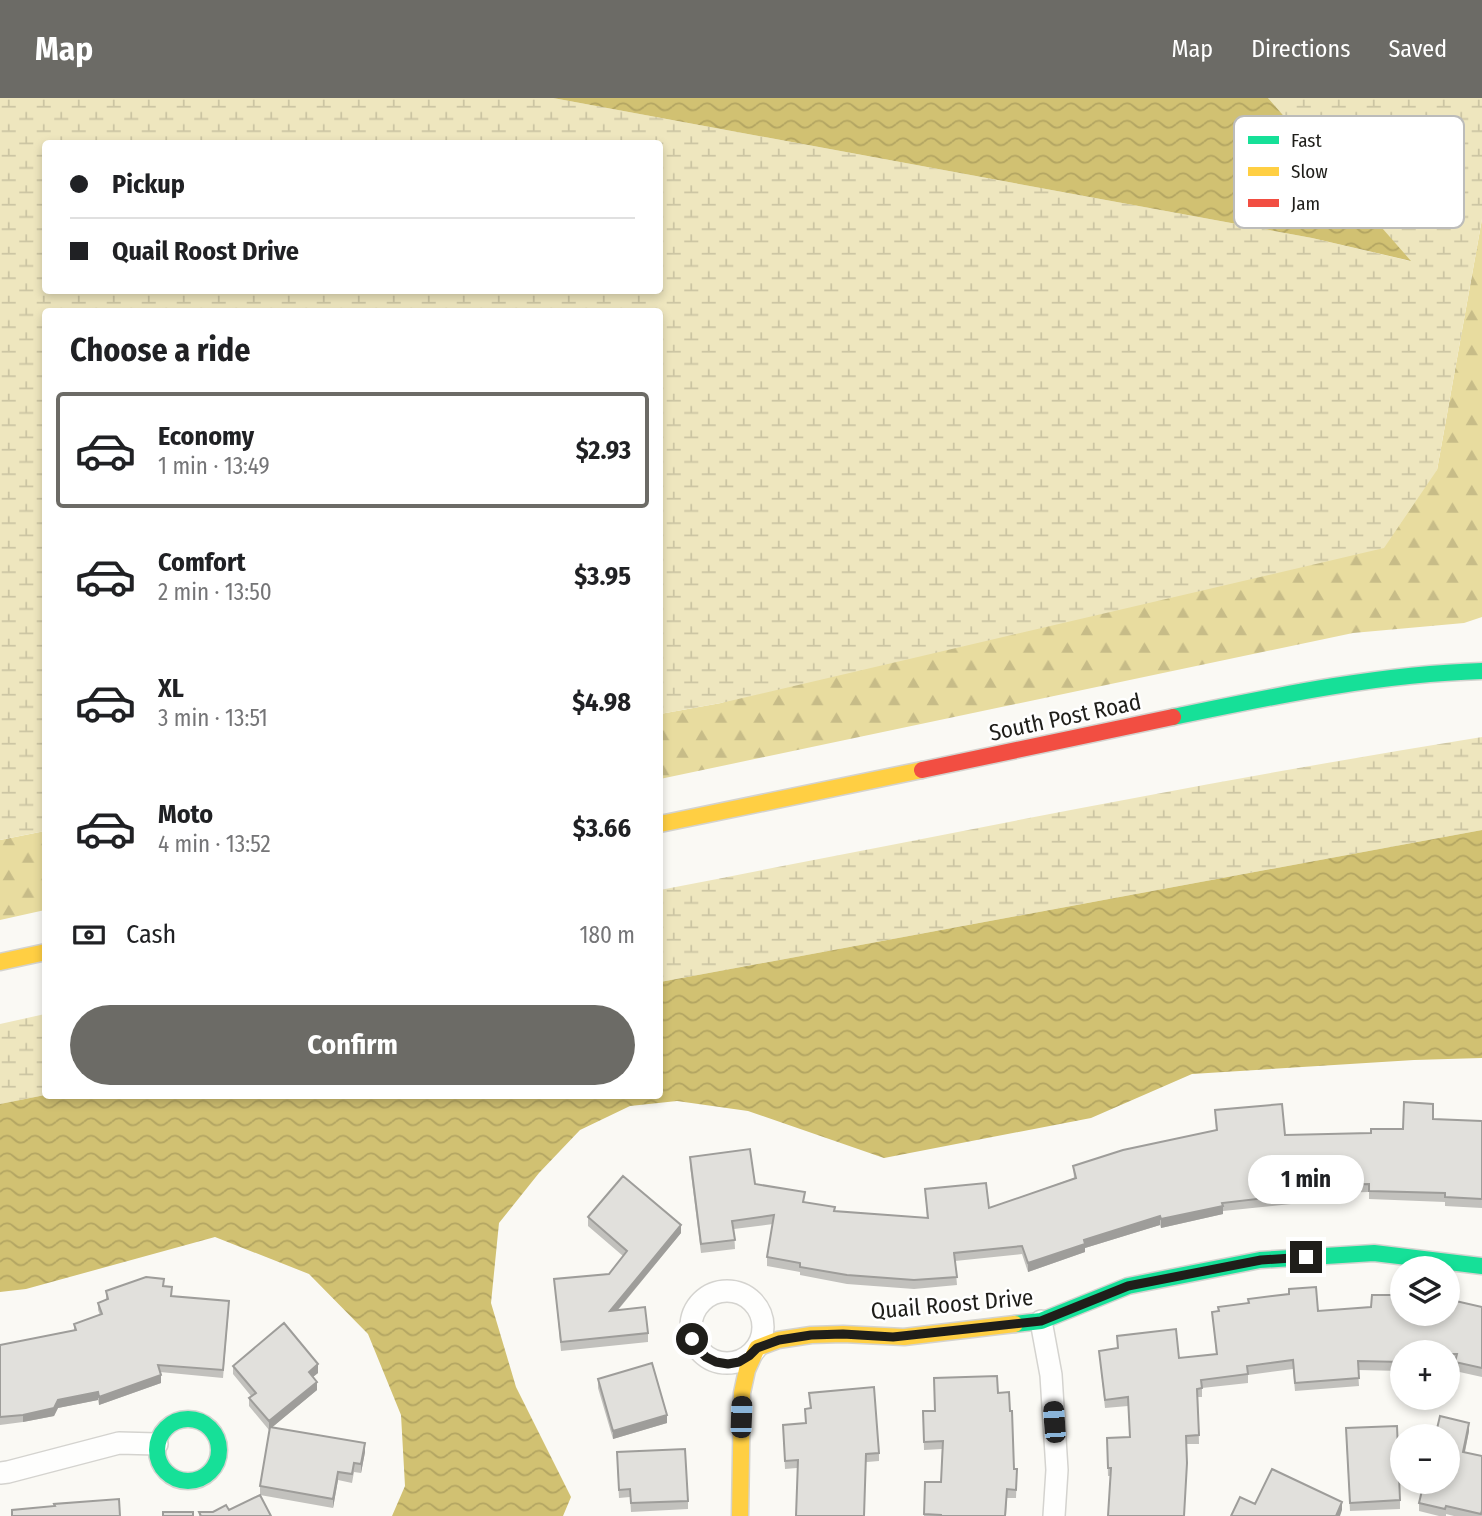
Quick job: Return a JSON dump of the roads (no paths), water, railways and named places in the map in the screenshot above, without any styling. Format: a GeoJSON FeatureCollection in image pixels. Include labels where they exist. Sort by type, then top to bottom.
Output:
{"type":"FeatureCollection","features":[{"type":"Feature","properties":{"kind":"street","name":"South Post Road"},"geometry":{"type":"LineString","coordinates":[[663,823],[1166,719],[1364,681],[1482,671]]}},
{"type":"Feature","properties":{"kind":"street"},"geometry":{"type":"LineString","coordinates":[[0,962],[42,953]]}},
{"type":"Feature","properties":{"kind":"street","name":"Quail Roost Drive"},"geometry":{"type":"LineString","coordinates":[[740,1516],[742,1393],[748,1365],[757,1348],[779,1340],[843,1334],[893,1337],[1041,1321],[1128,1286],[1261,1260],[1374,1254],[1482,1266]]}},
{"type":"Feature","properties":{"kind":"street"},"geometry":{"type":"LineString","coordinates":[[1041,1321],[1051,1375],[1057,1470],[1054,1516]]}},
{"type":"Feature","properties":{"kind":"street"},"geometry":{"type":"LineString","coordinates":[[181,1418],[194,1418],[214,1431],[219,1443],[219,1455],[215,1467],[207,1476],[195,1481],[183,1481],[171,1477],[162,1468],[157,1457],[157,1444],[170,1424],[181,1418]]}},
{"type":"Feature","properties":{"kind":"street"},"geometry":{"type":"LineString","coordinates":[[0,1473],[119,1443],[157,1444]]}},
{"type":"Feature","properties":{"kind":"water"},"geometry":{"type":"Polygon","coordinates":[[[553,98],[1268,98],[1284,116],[1234,116],[1234,224],[553,98]]]}},
{"type":"Feature","properties":{"kind":"water"},"geometry":{"type":"Polygon","coordinates":[[[1258,228],[1382,228],[1411,261],[1258,228]]]}},
{"type":"Feature","properties":{"kind":"water"},"geometry":{"type":"Polygon","coordinates":[[[1482,830],[1482,1058],[1192,1074],[1091,1118],[884,1158],[748,1111],[677,1101],[630,1106],[580,1130],[539,1173],[499,1223],[491,1303],[516,1387],[571,1497],[563,1516],[392,1516],[405,1486],[401,1415],[368,1334],[309,1274],[215,1237],[26,1289],[0,1292],[0,1104],[42,1096],[42,1099],[663,1099],[663,981],[1482,830]]]}}]}
